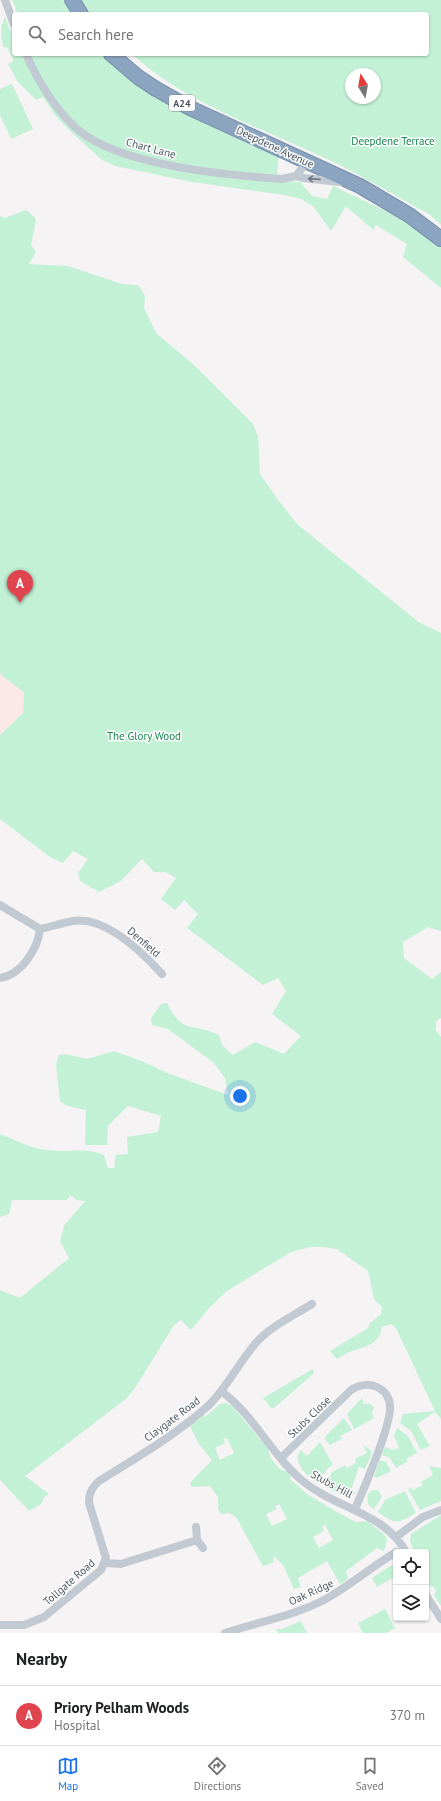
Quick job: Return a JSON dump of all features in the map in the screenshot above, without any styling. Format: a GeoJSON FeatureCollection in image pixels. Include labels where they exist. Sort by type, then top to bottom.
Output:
{"type":"FeatureCollection","features":[{"type":"Feature","properties":{"kind":"highway"},"geometry":{"type":"LineString","coordinates":[[72,0],[80,12]]}},
{"type":"Feature","properties":{"kind":"highway","name":"Deepdene Avenue"},"geometry":{"type":"LineString","coordinates":[[113,56],[138,77],[190,108],[360,186],[409,215],[441,239]]}},
{"type":"Feature","properties":{"kind":"street"},"geometry":{"type":"LineString","coordinates":[[5,0],[12,19]]}},
{"type":"Feature","properties":{"kind":"street","name":"Chart Lane"},"geometry":{"type":"LineString","coordinates":[[27,56],[42,85],[65,116],[78,130],[104,145],[135,156],[184,168],[262,178],[282,179],[296,176],[360,186]]}},
{"type":"Feature","properties":{"kind":"street"},"geometry":{"type":"LineString","coordinates":[[296,176],[307,162]]}},
{"type":"Feature","properties":{"kind":"street"},"geometry":{"type":"LineString","coordinates":[[0,905],[40,929],[37,944],[29,957],[18,970],[9,976],[0,978]]}},
{"type":"Feature","properties":{"kind":"street","name":"Denfield"},"geometry":{"type":"LineString","coordinates":[[40,929],[73,921],[96,925],[118,934],[131,942],[162,974]]}},
{"type":"Feature","properties":{"kind":"street","name":"Claygate Road"},"geometry":{"type":"LineString","coordinates":[[105,1563],[105,1552],[89,1502],[91,1489],[99,1482],[184,1426],[221,1391],[255,1344],[266,1333],[312,1304]]}},
{"type":"Feature","properties":{"kind":"street","name":"Stubs Close"},"geometry":{"type":"LineString","coordinates":[[281,1458],[351,1390],[360,1386],[374,1386],[380,1388],[388,1397],[390,1407],[389,1418],[355,1509]]}},
{"type":"Feature","properties":{"kind":"street","name":"Stubs Hill"},"geometry":{"type":"LineString","coordinates":[[221,1391],[234,1401],[281,1458],[304,1482],[326,1496],[355,1509],[386,1527],[396,1537],[399,1549]]}},
{"type":"Feature","properties":{"kind":"street"},"geometry":{"type":"LineString","coordinates":[[396,1537],[423,1517],[441,1510]]}},
{"type":"Feature","properties":{"kind":"street"},"geometry":{"type":"LineString","coordinates":[[196,1527],[197,1540],[202,1548]]}},
{"type":"Feature","properties":{"kind":"street","name":"Tollgate Road"},"geometry":{"type":"LineString","coordinates":[[0,1625],[24,1625],[44,1617],[101,1570],[105,1563],[121,1564],[197,1540]]}},
{"type":"Feature","properties":{"kind":"street","name":"Oak Ridge"},"geometry":{"type":"LineString","coordinates":[[225,1633],[284,1616],[323,1600],[348,1586],[393,1556]]}},
{"type":"Feature","properties":{"kind":"street"},"geometry":{"type":"LineString","coordinates":[[429,1600],[441,1619]]}},
{"type":"Feature","properties":{"kind":"shaded area"},"geometry":{"type":"Polygon","coordinates":[[[0,672],[1,675],[24,692],[23,713],[0,735],[0,672]]]}},
{"type":"Feature","properties":{"kind":"green space"},"geometry":{"type":"Polygon","coordinates":[[[12,0],[63,0],[70,12],[17,12],[12,0]]]}},
{"type":"Feature","properties":{"kind":"green space","name":"Deepdene Terrace"},"geometry":{"type":"Polygon","coordinates":[[[79,0],[441,0],[441,225],[429,214],[353,172],[200,101],[176,87],[134,56],[429,56],[429,12],[87,12],[79,0]]]}},
{"type":"Feature","properties":{"kind":"green space"},"geometry":{"type":"Polygon","coordinates":[[[5,17],[10,30],[12,30],[12,56],[106,56],[133,82],[146,92],[168,105],[248,141],[279,157],[277,171],[278,182],[300,182],[312,196],[327,199],[333,186],[388,212],[441,244],[441,288],[403,257],[407,244],[376,225],[373,230],[346,206],[331,231],[313,206],[301,199],[285,195],[192,182],[115,166],[102,160],[68,129],[55,115],[43,97],[36,100],[18,82],[8,64],[14,61],[7,47],[4,48],[2,40],[1,28],[5,17]]]}},
{"type":"Feature","properties":{"kind":"green space"},"geometry":{"type":"Polygon","coordinates":[[[12,84],[33,129],[11,139],[0,115],[0,89],[12,84]]]}},
{"type":"Feature","properties":{"kind":"green space","name":"The Glory Wood"},"geometry":{"type":"Polygon","coordinates":[[[27,210],[36,219],[31,245],[36,252],[29,264],[68,266],[122,284],[138,285],[145,296],[144,308],[156,333],[194,365],[253,424],[258,437],[260,474],[298,525],[420,623],[441,633],[441,931],[428,927],[403,942],[404,958],[432,979],[441,972],[441,1018],[436,1021],[436,1030],[441,1037],[441,1419],[435,1412],[417,1424],[430,1446],[421,1450],[411,1431],[400,1423],[403,1414],[435,1411],[396,1328],[391,1324],[382,1327],[378,1338],[371,1344],[348,1352],[337,1359],[330,1351],[368,1328],[370,1323],[381,1314],[382,1307],[374,1299],[368,1271],[337,1249],[311,1247],[291,1252],[227,1291],[208,1309],[191,1330],[181,1320],[174,1325],[135,1388],[127,1398],[25,1476],[49,1494],[44,1497],[41,1504],[29,1511],[0,1480],[0,1290],[20,1298],[69,1258],[60,1241],[64,1226],[85,1201],[77,1200],[70,1195],[67,1200],[12,1200],[9,1214],[0,1217],[0,1134],[34,1148],[53,1151],[90,1151],[104,1155],[108,1168],[114,1168],[116,1155],[128,1154],[127,1137],[158,1132],[161,1116],[128,1106],[108,1126],[107,1145],[85,1145],[86,1110],[67,1106],[60,1101],[56,1065],[59,1055],[65,1054],[87,1059],[114,1051],[149,1064],[167,1073],[228,1095],[225,1078],[214,1063],[168,1029],[152,1025],[151,1018],[161,1004],[167,1003],[172,1013],[183,1024],[219,1035],[222,1045],[233,1055],[255,1042],[284,1054],[301,1036],[272,1014],[286,991],[278,978],[263,985],[187,928],[198,914],[184,900],[175,910],[161,899],[176,878],[166,872],[154,872],[142,859],[121,881],[99,892],[80,881],[78,873],[88,859],[73,851],[63,863],[50,857],[0,819],[0,735],[23,713],[24,692],[1,675],[0,672],[0,216],[4,218],[27,210]]]}},
{"type":"Feature","properties":{"kind":"green space"},"geometry":{"type":"Polygon","coordinates":[[[313,1369],[314,1373],[274,1408],[271,1408],[263,1398],[313,1369]]]}},
{"type":"Feature","properties":{"kind":"green space"},"geometry":{"type":"Polygon","coordinates":[[[362,1398],[364,1404],[370,1404],[374,1408],[372,1414],[374,1418],[354,1429],[347,1414],[362,1398]]]}},
{"type":"Feature","properties":{"kind":"green space"},"geometry":{"type":"Polygon","coordinates":[[[227,1403],[233,1407],[268,1449],[271,1459],[281,1470],[288,1471],[291,1475],[290,1479],[307,1494],[356,1522],[367,1521],[384,1534],[387,1540],[384,1551],[377,1548],[346,1571],[348,1579],[340,1584],[327,1561],[298,1578],[301,1587],[294,1589],[283,1565],[274,1556],[273,1563],[263,1566],[236,1517],[229,1513],[221,1514],[218,1509],[218,1497],[210,1486],[192,1487],[190,1483],[212,1460],[199,1444],[190,1426],[204,1415],[205,1417],[220,1404],[227,1403]],[[227,1438],[223,1439],[225,1443],[215,1448],[220,1460],[234,1453],[227,1438]],[[279,1504],[275,1506],[277,1509],[266,1514],[272,1526],[287,1519],[279,1504]],[[325,1525],[322,1526],[324,1531],[313,1537],[319,1548],[333,1540],[325,1525]]]}},
{"type":"Feature","properties":{"kind":"green space"},"geometry":{"type":"Polygon","coordinates":[[[344,1418],[352,1430],[340,1436],[342,1439],[330,1445],[324,1438],[344,1418]]]}},
{"type":"Feature","properties":{"kind":"green space"},"geometry":{"type":"Polygon","coordinates":[[[397,1428],[408,1436],[417,1453],[406,1459],[408,1461],[396,1468],[390,1458],[382,1455],[385,1447],[394,1450],[399,1448],[394,1435],[397,1428]]]}},
{"type":"Feature","properties":{"kind":"green space"},"geometry":{"type":"Polygon","coordinates":[[[320,1442],[333,1465],[328,1468],[318,1483],[307,1475],[302,1469],[297,1457],[301,1450],[307,1456],[320,1442]]]}},
{"type":"Feature","properties":{"kind":"green space"},"geometry":{"type":"Polygon","coordinates":[[[363,1445],[371,1450],[371,1455],[365,1469],[359,1467],[351,1490],[356,1492],[353,1495],[345,1496],[324,1486],[332,1472],[345,1465],[347,1468],[356,1463],[355,1459],[367,1453],[363,1445]]]}},
{"type":"Feature","properties":{"kind":"green space"},"geometry":{"type":"Polygon","coordinates":[[[380,1460],[386,1462],[391,1471],[377,1478],[374,1476],[380,1460]]]}},
{"type":"Feature","properties":{"kind":"green space"},"geometry":{"type":"Polygon","coordinates":[[[429,1466],[441,1468],[441,1501],[420,1510],[408,1489],[411,1487],[413,1490],[423,1485],[421,1482],[433,1475],[429,1466]]]}},
{"type":"Feature","properties":{"kind":"green space"},"geometry":{"type":"Polygon","coordinates":[[[373,1490],[378,1490],[382,1497],[374,1509],[370,1506],[368,1501],[368,1494],[373,1490]]]}},
{"type":"Feature","properties":{"kind":"green space"},"geometry":{"type":"Polygon","coordinates":[[[405,1491],[416,1513],[397,1522],[378,1512],[385,1500],[405,1491]]]}},
{"type":"Feature","properties":{"kind":"green space"},"geometry":{"type":"Polygon","coordinates":[[[441,1515],[441,1606],[434,1595],[436,1591],[434,1587],[429,1586],[429,1549],[413,1549],[410,1540],[411,1534],[441,1515]]]}},
{"type":"Feature","properties":{"kind":"green space"},"geometry":{"type":"Polygon","coordinates":[[[393,1565],[393,1578],[377,1587],[372,1578],[393,1565]]]}},
{"type":"Feature","properties":{"kind":"green space"},"geometry":{"type":"Polygon","coordinates":[[[385,1609],[395,1628],[386,1633],[363,1633],[358,1623],[385,1609]]]}},
{"type":"Feature","properties":{"kind":"green space"},"geometry":{"type":"Polygon","coordinates":[[[301,1621],[307,1633],[278,1633],[276,1629],[282,1629],[301,1621]]]}},
{"type":"Feature","properties":{"kind":"place","name":"Priory Pelham Woods"},"geometry":{"type":"Point","coordinates":[20,603]}}]}
